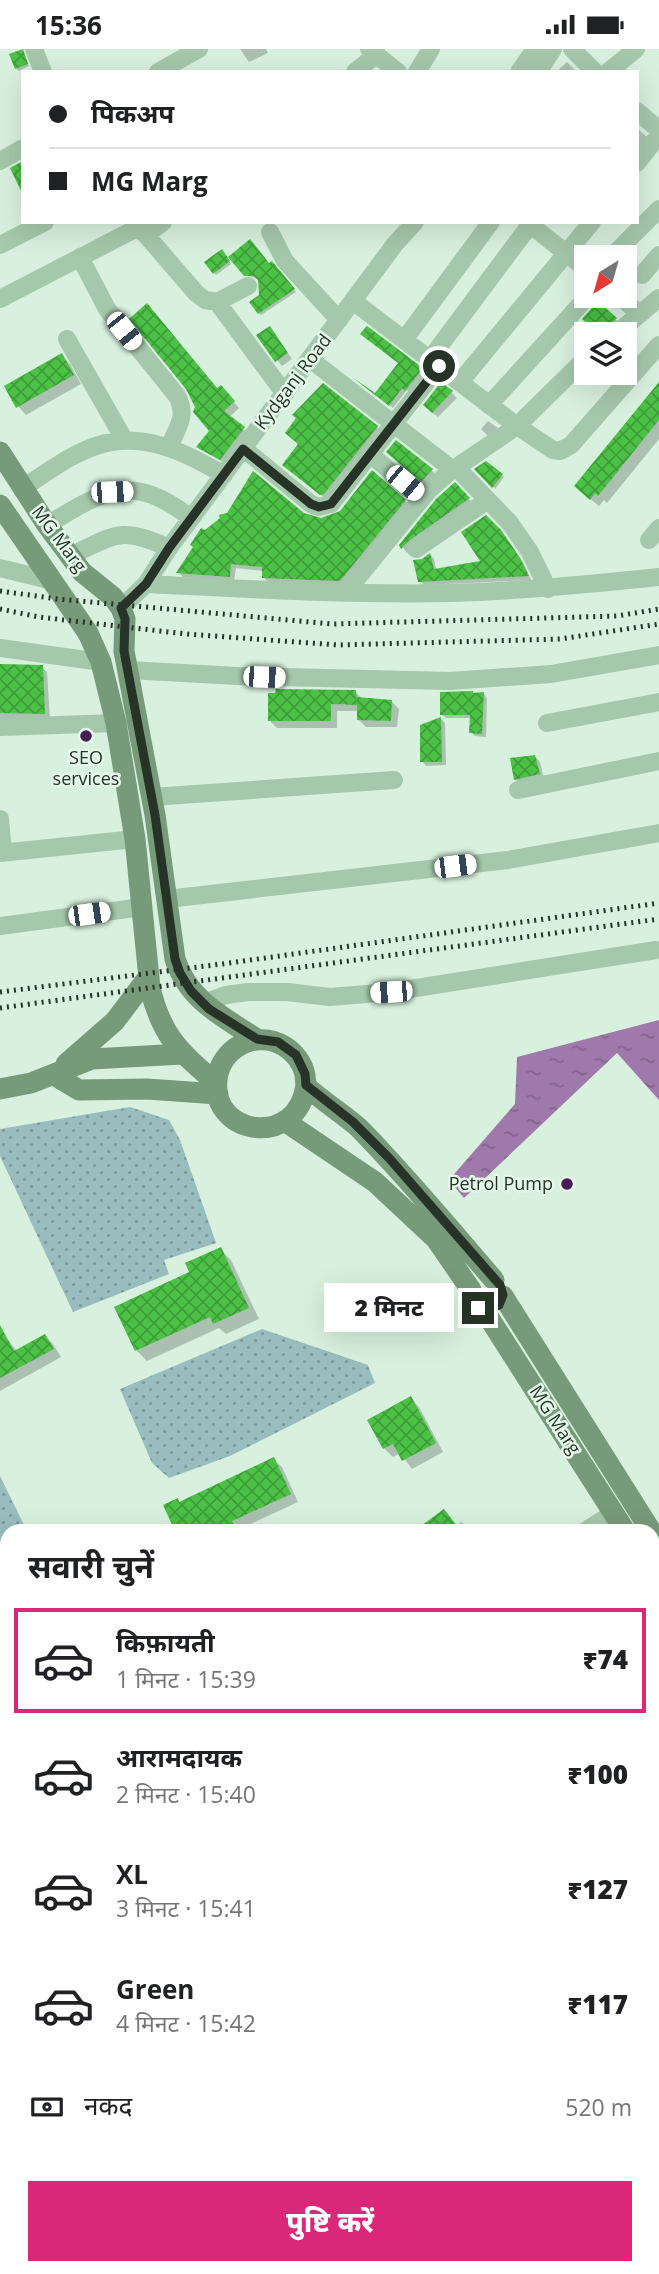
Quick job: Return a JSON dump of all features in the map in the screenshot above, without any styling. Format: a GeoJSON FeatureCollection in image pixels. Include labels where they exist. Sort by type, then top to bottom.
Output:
{"type":"FeatureCollection","features":[{"type":"Feature","properties":{"kind":"main road","name":"MG Marg"},"geometry":{"type":"LineString","coordinates":[[0,452],[47,525],[82,572],[113,597],[121,608]]}},
{"type":"Feature","properties":{"kind":"main road","name":"MG Marg"},"geometry":{"type":"LineString","coordinates":[[0,505],[88,633],[101,661],[116,723],[135,839],[149,976],[156,1011],[168,1038],[217,1088]]}},
{"type":"Feature","properties":{"kind":"main road"},"geometry":{"type":"LineString","coordinates":[[121,608],[125,619],[124,651],[152,797],[175,959],[180,973],[191,991],[203,1003],[257,1039],[278,1042],[296,1055],[305,1074],[306,1085],[301,1106],[286,1122],[266,1129],[245,1125],[227,1113],[217,1088],[222,1062],[228,1053],[237,1046],[257,1039]]}},
{"type":"Feature","properties":{"kind":"main road"},"geometry":{"type":"LineString","coordinates":[[54,1075],[115,1021],[149,976]]}},
{"type":"Feature","properties":{"kind":"main road"},"geometry":{"type":"LineString","coordinates":[[0,1089],[31,1083],[92,1059],[182,1054]]}},
{"type":"Feature","properties":{"kind":"main road"},"geometry":{"type":"LineString","coordinates":[[54,1075],[79,1090],[217,1088]]}},
{"type":"Feature","properties":{"kind":"main road"},"geometry":{"type":"LineString","coordinates":[[306,1085],[353,1122],[389,1158],[498,1288],[646,1524]]}},
{"type":"Feature","properties":{"kind":"main road","name":"MG Marg"},"geometry":{"type":"LineString","coordinates":[[286,1122],[375,1182],[436,1239],[471,1290],[474,1304],[484,1310],[620,1522]]}},
{"type":"Feature","properties":{"kind":"main road"},"geometry":{"type":"LineString","coordinates":[[471,1290],[482,1279],[498,1288]]}},
{"type":"Feature","properties":{"kind":"main road"},"geometry":{"type":"LineString","coordinates":[[484,1310],[499,1305],[498,1288]]}},
{"type":"Feature","properties":{"kind":"street"},"geometry":{"type":"LineString","coordinates":[[34,49],[42,70]]}},
{"type":"Feature","properties":{"kind":"street"},"geometry":{"type":"LineString","coordinates":[[162,70],[199,49]]}},
{"type":"Feature","properties":{"kind":"street"},"geometry":{"type":"LineString","coordinates":[[418,70],[431,49]]}},
{"type":"Feature","properties":{"kind":"street"},"geometry":{"type":"LineString","coordinates":[[520,70],[535,49]]}},
{"type":"Feature","properties":{"kind":"street"},"geometry":{"type":"LineString","coordinates":[[539,70],[554,49]]}},
{"type":"Feature","properties":{"kind":"street"},"geometry":{"type":"LineString","coordinates":[[572,49],[593,70]]}},
{"type":"Feature","properties":{"kind":"street"},"geometry":{"type":"LineString","coordinates":[[610,70],[636,49]]}},
{"type":"Feature","properties":{"kind":"street"},"geometry":{"type":"LineString","coordinates":[[357,70],[373,52],[396,70]]}},
{"type":"Feature","properties":{"kind":"street"},"geometry":{"type":"LineString","coordinates":[[639,113],[659,132],[639,160]]}},
{"type":"Feature","properties":{"kind":"street"},"geometry":{"type":"LineString","coordinates":[[0,161],[21,149]]}},
{"type":"Feature","properties":{"kind":"street"},"geometry":{"type":"LineString","coordinates":[[623,245],[659,209]]}},
{"type":"Feature","properties":{"kind":"street"},"geometry":{"type":"LineString","coordinates":[[0,245],[41,224]]}},
{"type":"Feature","properties":{"kind":"street","name":"Kydganj Road"},"geometry":{"type":"LineString","coordinates":[[121,608],[146,584],[191,518],[413,224]]}},
{"type":"Feature","properties":{"kind":"street"},"geometry":{"type":"LineString","coordinates":[[404,340],[490,224]]}},
{"type":"Feature","properties":{"kind":"street"},"geometry":{"type":"LineString","coordinates":[[243,449],[311,504],[319,507],[331,504],[394,423],[529,224]]}},
{"type":"Feature","properties":{"kind":"street"},"geometry":{"type":"LineString","coordinates":[[531,224],[574,260]]}},
{"type":"Feature","properties":{"kind":"street"},"geometry":{"type":"LineString","coordinates":[[460,382],[590,224]]}},
{"type":"Feature","properties":{"kind":"street"},"geometry":{"type":"LineString","coordinates":[[0,299],[139,228],[205,300],[217,302],[248,286]]}},
{"type":"Feature","properties":{"kind":"street"},"geometry":{"type":"LineString","coordinates":[[270,232],[292,270],[339,320]]}},
{"type":"Feature","properties":{"kind":"street"},"geometry":{"type":"LineString","coordinates":[[642,275],[659,255]]}},
{"type":"Feature","properties":{"kind":"street"},"geometry":{"type":"LineString","coordinates":[[80,257],[107,309],[177,395],[182,406],[182,417],[169,447]]}},
{"type":"Feature","properties":{"kind":"street"},"geometry":{"type":"LineString","coordinates":[[630,322],[659,297]]}},
{"type":"Feature","properties":{"kind":"street"},"geometry":{"type":"LineString","coordinates":[[353,301],[517,426],[553,450],[560,451],[572,445],[659,345]]}},
{"type":"Feature","properties":{"kind":"street"},"geometry":{"type":"LineString","coordinates":[[217,302],[285,394]]}},
{"type":"Feature","properties":{"kind":"street"},"geometry":{"type":"LineString","coordinates":[[489,405],[577,308]]}},
{"type":"Feature","properties":{"kind":"street"},"geometry":{"type":"LineString","coordinates":[[633,308],[640,314]]}},
{"type":"Feature","properties":{"kind":"street"},"geometry":{"type":"LineString","coordinates":[[66,339],[125,441]]}},
{"type":"Feature","properties":{"kind":"street"},"geometry":{"type":"LineString","coordinates":[[310,359],[455,469],[488,500],[510,523],[530,552],[548,589]]}},
{"type":"Feature","properties":{"kind":"street"},"geometry":{"type":"LineString","coordinates":[[346,592],[422,498],[455,469],[517,426],[574,370]]}},
{"type":"Feature","properties":{"kind":"street"},"geometry":{"type":"LineString","coordinates":[[23,488],[88,450],[125,441],[169,447],[195,458],[223,475]]}},
{"type":"Feature","properties":{"kind":"street"},"geometry":{"type":"LineString","coordinates":[[370,454],[422,498]]}},
{"type":"Feature","properties":{"kind":"street"},"geometry":{"type":"LineString","coordinates":[[47,525],[92,498],[112,492],[143,491],[168,501],[191,518]]}},
{"type":"Feature","properties":{"kind":"street"},"geometry":{"type":"LineString","coordinates":[[416,549],[488,500]]}},
{"type":"Feature","properties":{"kind":"street"},"geometry":{"type":"LineString","coordinates":[[70,556],[111,536],[127,533],[142,536],[169,548]]}},
{"type":"Feature","properties":{"kind":"street"},"geometry":{"type":"LineString","coordinates":[[0,568],[52,581]]}},
{"type":"Feature","properties":{"kind":"street"},"geometry":{"type":"LineString","coordinates":[[146,584],[449,593],[548,589],[659,577]]}},
{"type":"Feature","properties":{"kind":"street"},"geometry":{"type":"LineString","coordinates":[[0,648],[101,661]]}},
{"type":"Feature","properties":{"kind":"street"},"geometry":{"type":"LineString","coordinates":[[128,670],[238,676],[450,681],[551,674],[659,655]]}},
{"type":"Feature","properties":{"kind":"street"},"geometry":{"type":"LineString","coordinates":[[547,723],[659,702]]}},
{"type":"Feature","properties":{"kind":"street"},"geometry":{"type":"LineString","coordinates":[[0,727],[116,723]]}},
{"type":"Feature","properties":{"kind":"street"},"geometry":{"type":"LineString","coordinates":[[518,790],[659,761]]}},
{"type":"Feature","properties":{"kind":"street"},"geometry":{"type":"LineString","coordinates":[[152,797],[394,781]]}},
{"type":"Feature","properties":{"kind":"street"},"geometry":{"type":"LineString","coordinates":[[0,819],[1,853],[135,839]]}},
{"type":"Feature","properties":{"kind":"street"},"geometry":{"type":"LineString","coordinates":[[167,899],[508,860],[659,833]]}},
{"type":"Feature","properties":{"kind":"street"},"geometry":{"type":"LineString","coordinates":[[0,926],[142,907]]}},
{"type":"Feature","properties":{"kind":"street"},"geometry":{"type":"LineString","coordinates":[[203,1003],[226,995],[248,992],[287,992],[330,997],[391,992],[656,950]]}},
{"type":"Feature","properties":{"kind":"shaded area"},"geometry":{"type":"Polygon","coordinates":[[[130,1107],[169,1120],[180,1140],[216,1243],[164,1260],[169,1274],[73,1312],[0,1156],[0,1129],[130,1107]]]}},
{"type":"Feature","properties":{"kind":"shaded area"},"geometry":{"type":"Polygon","coordinates":[[[262,1329],[368,1365],[375,1383],[230,1456],[169,1478],[152,1463],[120,1389],[262,1329]]]}},
{"type":"Feature","properties":{"kind":"shaded area"},"geometry":{"type":"Polygon","coordinates":[[[0,1476],[24,1524],[0,1524],[0,1476]]]}},
{"type":"Feature","properties":{"kind":"water"},"geometry":{"type":"Polygon","coordinates":[[[659,1020],[659,1100],[617,1053],[464,1198],[449,1180],[515,1104],[517,1057],[659,1020]]]}},
{"type":"Feature","properties":{"kind":"building"},"geometry":{"type":"Polygon","coordinates":[[[23,49],[28,64],[15,69],[9,54],[23,49]]]}},
{"type":"Feature","properties":{"kind":"building"},"geometry":{"type":"Polygon","coordinates":[[[21,162],[21,191],[10,168],[21,162]]]}},
{"type":"Feature","properties":{"kind":"building"},"geometry":{"type":"Polygon","coordinates":[[[250,239],[295,289],[258,314],[249,302],[259,295],[258,280],[254,276],[244,276],[228,257],[250,239]]]}},
{"type":"Feature","properties":{"kind":"building"},"geometry":{"type":"Polygon","coordinates":[[[222,249],[230,261],[213,274],[204,262],[222,249]]]}},
{"type":"Feature","properties":{"kind":"building"},"geometry":{"type":"Polygon","coordinates":[[[147,303],[217,388],[221,385],[235,401],[224,411],[245,427],[220,460],[196,447],[209,431],[193,412],[195,407],[186,389],[129,319],[147,303]]]}},
{"type":"Feature","properties":{"kind":"building"},"geometry":{"type":"Polygon","coordinates":[[[592,308],[606,308],[617,318],[612,322],[585,322],[582,319],[592,308]]]}},
{"type":"Feature","properties":{"kind":"building"},"geometry":{"type":"Polygon","coordinates":[[[270,326],[288,353],[275,362],[256,335],[270,326]]]}},
{"type":"Feature","properties":{"kind":"building"},"geometry":{"type":"Polygon","coordinates":[[[367,326],[423,368],[405,391],[402,388],[389,406],[352,377],[375,393],[398,363],[360,334],[367,326]]]}},
{"type":"Feature","properties":{"kind":"building"},"geometry":{"type":"Polygon","coordinates":[[[62,353],[74,375],[16,408],[4,386],[62,353]]]}},
{"type":"Feature","properties":{"kind":"building"},"geometry":{"type":"Polygon","coordinates":[[[441,382],[453,391],[432,413],[423,405],[441,382]]]}},
{"type":"Feature","properties":{"kind":"building"},"geometry":{"type":"Polygon","coordinates":[[[659,382],[659,420],[598,496],[595,493],[590,500],[574,486],[659,382]]]}},
{"type":"Feature","properties":{"kind":"building"},"geometry":{"type":"Polygon","coordinates":[[[323,383],[378,426],[324,494],[320,495],[282,465],[298,444],[285,433],[296,418],[292,415],[323,383]]]}},
{"type":"Feature","properties":{"kind":"building"},"geometry":{"type":"Polygon","coordinates":[[[396,440],[433,469],[421,482],[386,452],[396,440]]]}},
{"type":"Feature","properties":{"kind":"building"},"geometry":{"type":"Polygon","coordinates":[[[486,461],[503,474],[492,488],[474,469],[486,461]]]}},
{"type":"Feature","properties":{"kind":"building"},"geometry":{"type":"Polygon","coordinates":[[[372,470],[406,500],[340,581],[262,578],[262,567],[231,564],[230,577],[176,573],[193,547],[190,545],[201,528],[205,530],[220,518],[219,515],[227,513],[253,471],[304,513],[321,518],[340,511],[372,470]]]}},
{"type":"Feature","properties":{"kind":"building"},"geometry":{"type":"Polygon","coordinates":[[[455,482],[470,498],[401,549],[399,545],[436,499],[455,482]]]}},
{"type":"Feature","properties":{"kind":"building"},"geometry":{"type":"Polygon","coordinates":[[[486,515],[501,530],[529,576],[418,582],[413,560],[422,559],[430,553],[434,569],[480,561],[461,532],[486,515]]]}},
{"type":"Feature","properties":{"kind":"building"},"geometry":{"type":"Polygon","coordinates":[[[0,664],[43,665],[45,714],[0,713],[0,664]]]}},
{"type":"Feature","properties":{"kind":"building"},"geometry":{"type":"Polygon","coordinates":[[[276,689],[356,690],[357,703],[357,697],[392,700],[391,721],[357,720],[357,705],[331,704],[331,721],[268,721],[268,693],[275,693],[276,689]]]}},
{"type":"Feature","properties":{"kind":"building"},"geometry":{"type":"Polygon","coordinates":[[[440,692],[484,692],[482,734],[469,733],[470,715],[440,715],[440,692]]]}},
{"type":"Feature","properties":{"kind":"building"},"geometry":{"type":"Polygon","coordinates":[[[441,717],[442,762],[420,762],[420,725],[441,717]]]}},
{"type":"Feature","properties":{"kind":"building"},"geometry":{"type":"Polygon","coordinates":[[[535,755],[540,774],[514,780],[510,758],[535,755]]]}},
{"type":"Feature","properties":{"kind":"building"},"geometry":{"type":"Polygon","coordinates":[[[221,1247],[249,1308],[213,1324],[210,1317],[135,1351],[114,1307],[189,1272],[185,1263],[221,1247]]]}},
{"type":"Feature","properties":{"kind":"building"},"geometry":{"type":"Polygon","coordinates":[[[0,1325],[14,1351],[45,1334],[54,1349],[0,1378],[0,1325]]]}},
{"type":"Feature","properties":{"kind":"building"},"geometry":{"type":"Polygon","coordinates":[[[411,1396],[436,1443],[402,1461],[393,1444],[383,1449],[367,1420],[411,1396]]]}},
{"type":"Feature","properties":{"kind":"building"},"geometry":{"type":"Polygon","coordinates":[[[274,1457],[291,1494],[232,1521],[234,1524],[172,1524],[163,1505],[178,1498],[179,1502],[274,1457]]]}},
{"type":"Feature","properties":{"kind":"building"},"geometry":{"type":"Polygon","coordinates":[[[444,1509],[456,1524],[424,1524],[444,1509]]]}},
{"type":"Feature","properties":{"kind":"railway"},"geometry":{"type":"LineString","coordinates":[[0,591],[58,599],[332,624],[617,616],[659,609]]}},
{"type":"Feature","properties":{"kind":"railway"},"geometry":{"type":"LineString","coordinates":[[0,609],[39,617],[186,634],[338,645],[560,639],[659,624]]}},
{"type":"Feature","properties":{"kind":"railway"},"geometry":{"type":"LineString","coordinates":[[0,992],[659,903]]}},
{"type":"Feature","properties":{"kind":"railway"},"geometry":{"type":"LineString","coordinates":[[0,1008],[659,919]]}},
{"type":"Feature","properties":{"kind":"place","name":"SEO services"},"geometry":{"type":"Point","coordinates":[86,736]}},
{"type":"Feature","properties":{"kind":"place","name":"Petrol Pump"},"geometry":{"type":"Point","coordinates":[567,1184]}},
{"type":"Feature","properties":{"kind":"route"},"geometry":{"type":"LineString","coordinates":[[439,366],[331,504],[319,507],[311,504],[243,449],[169,548],[146,584],[121,608],[125,619],[124,651],[155,815],[175,959],[180,973],[191,991],[209,1009],[257,1039],[278,1042],[296,1055],[302,1064],[306,1085],[353,1122],[389,1158],[500,1285],[503,1295],[499,1305],[489,1310],[478,1308]]}}]}
